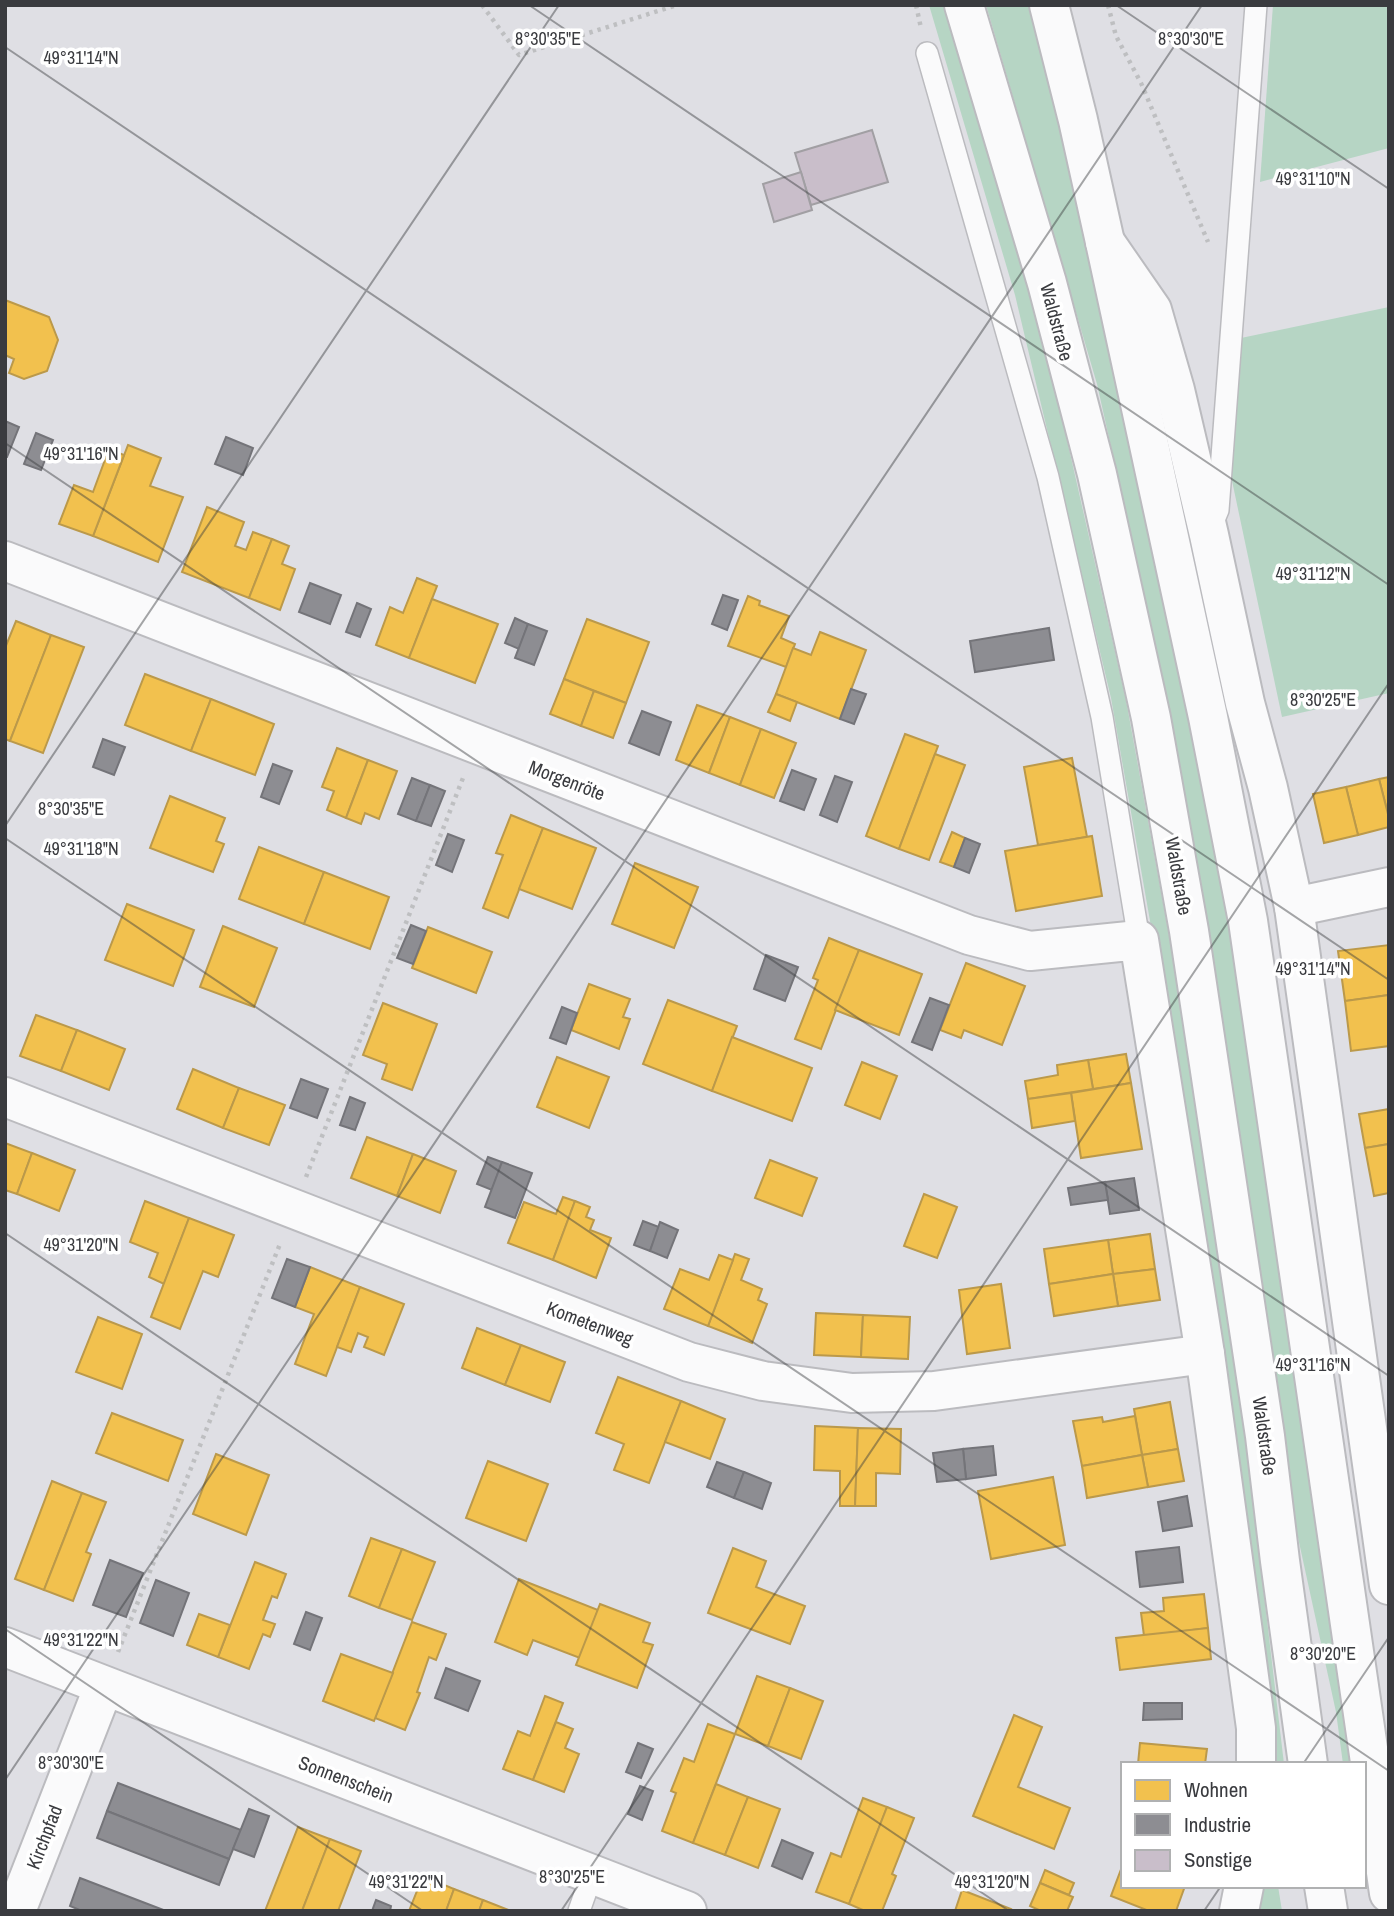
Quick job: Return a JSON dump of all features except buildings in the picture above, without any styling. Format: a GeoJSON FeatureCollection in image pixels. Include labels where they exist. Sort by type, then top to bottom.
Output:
{"type":"FeatureCollection","features":[{"type":"Feature","properties":{"kind":"street","name":"Waldstraße"},"geometry":{"type":"LineString","coordinates":[[964,5],[1061,334],[1097,474],[1151,718],[1189,931],[1259,1395],[1308,1762]]}},
{"type":"Feature","properties":{"kind":"street"},"geometry":{"type":"LineString","coordinates":[[1049,5],[1105,242],[1205,704],[1248,921],[1384,1815],[1389,1893]]}},
{"type":"Feature","properties":{"kind":"street"},"geometry":{"type":"LineString","coordinates":[[1105,242],[1152,310],[1175,390],[1294,908],[1389,1585]]}},
{"type":"Feature","properties":{"kind":"street","name":"Morgenröte"},"geometry":{"type":"LineString","coordinates":[[5,561],[969,935],[1030,951],[1139,940]]}},
{"type":"Feature","properties":{"kind":"street"},"geometry":{"type":"LineString","coordinates":[[1294,908],[1389,887]]}},
{"type":"Feature","properties":{"kind":"street"},"geometry":{"type":"LineString","coordinates":[[1139,940],[1205,1354],[1256,1728],[1256,1762]]}},
{"type":"Feature","properties":{"kind":"street","name":"Kometenweg"},"geometry":{"type":"LineString","coordinates":[[5,1097],[689,1362],[763,1381],[852,1392],[933,1391],[1205,1354]]}},
{"type":"Feature","properties":{"kind":"street","name":"Sonnenschein"},"geometry":{"type":"LineString","coordinates":[[5,1647],[687,1911]]}},
{"type":"Feature","properties":{"kind":"street","name":"Kirchpfad"},"geometry":{"type":"LineString","coordinates":[[16,1911],[104,1686]]}},
{"type":"Feature","properties":{"kind":"street"},"geometry":{"type":"LineString","coordinates":[[1239,1911],[1244,1888]]}},
{"type":"Feature","properties":{"kind":"street"},"geometry":{"type":"LineString","coordinates":[[1324,1888],[1328,1911]]}},
{"type":"Feature","properties":{"kind":"lane"},"geometry":{"type":"LineString","coordinates":[[1209,535],[1218,510],[1256,5]]}},
{"type":"Feature","properties":{"kind":"lane"},"geometry":{"type":"LineString","coordinates":[[927,53],[1048,477],[1102,717],[1139,940]]}},
{"type":"Feature","properties":{"kind":"lane"},"geometry":{"type":"LineString","coordinates":[[579,1911],[592,1874]]}},
{"type":"Feature","properties":{"kind":"path"},"geometry":{"type":"LineString","coordinates":[[482,5],[519,55],[677,5]]}},
{"type":"Feature","properties":{"kind":"path"},"geometry":{"type":"LineString","coordinates":[[1108,5],[1116,36],[1141,83],[1209,243]]}},
{"type":"Feature","properties":{"kind":"green space"},"geometry":{"type":"Polygon","coordinates":[[[929,5],[946,5],[1033,290],[1126,700],[1195,1078],[1239,1383],[1284,1762],[1271,1762],[1178,1081],[1111,698],[1015,295],[929,5]]]}},
{"type":"Feature","properties":{"kind":"green space"},"geometry":{"type":"Polygon","coordinates":[[[986,5],[1032,5],[1193,715],[1228,922],[1352,1762],[1343,1762],[1336,1712],[1297,1533],[1207,926],[1171,717],[1097,384],[986,5]]]}},
{"type":"Feature","properties":{"kind":"green space"},"geometry":{"type":"Polygon","coordinates":[[[1273,5],[1389,5],[1389,148],[1260,182],[1273,5]]]}},
{"type":"Feature","properties":{"kind":"green space"},"geometry":{"type":"Polygon","coordinates":[[[1389,307],[1389,693],[1282,717],[1231,476],[1241,338],[1389,307]]]}},
{"type":"Feature","properties":{"kind":"green space"},"geometry":{"type":"Polygon","coordinates":[[[1258,1888],[1278,1888],[1282,1911],[1254,1911],[1258,1888]]]}}]}
